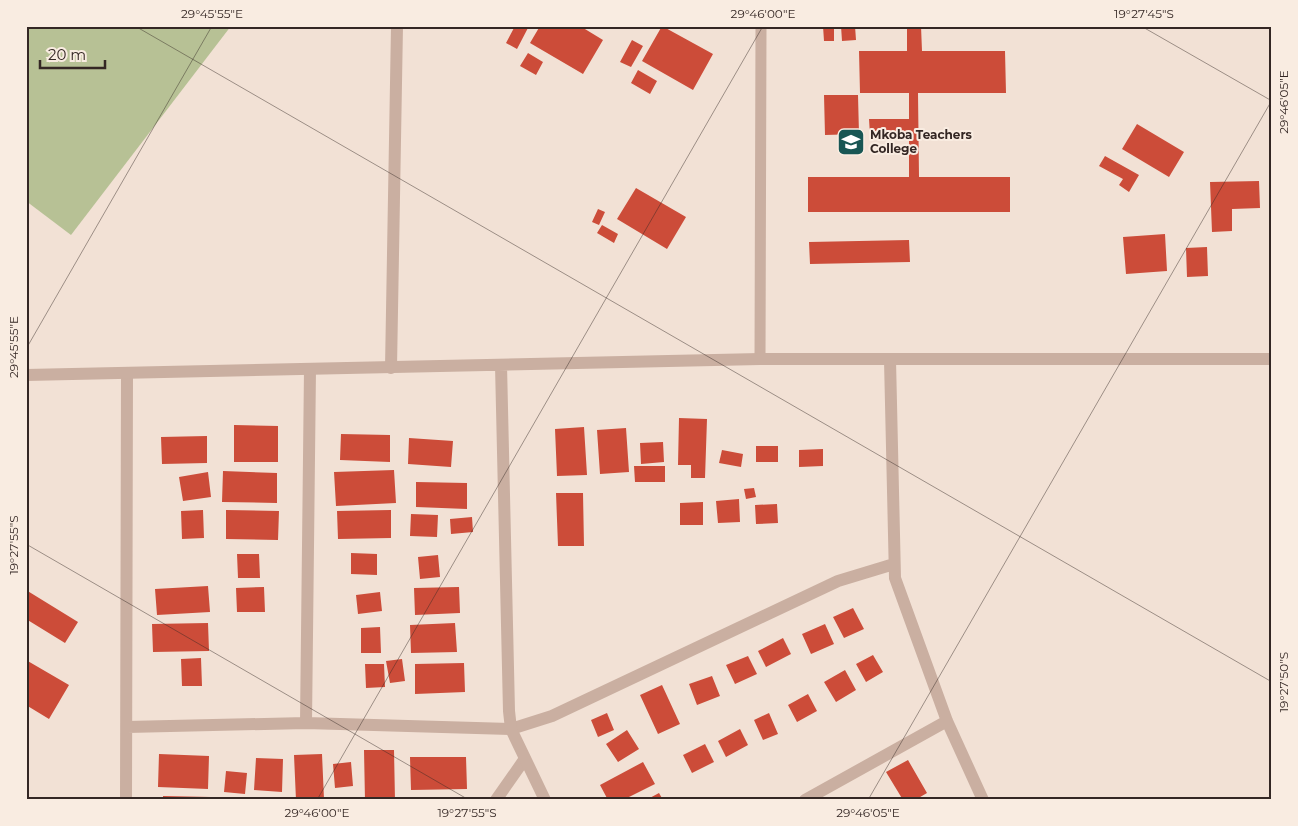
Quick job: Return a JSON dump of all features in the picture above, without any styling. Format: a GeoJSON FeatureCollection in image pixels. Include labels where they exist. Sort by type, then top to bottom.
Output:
{"type":"FeatureCollection","features":[{"type":"Feature","properties":{"kind":"street"},"geometry":{"type":"LineString","coordinates":[[391,368],[397,26]]}},
{"type":"Feature","properties":{"kind":"street"},"geometry":{"type":"LineString","coordinates":[[26,376],[760,359],[1272,359]]}},
{"type":"Feature","properties":{"kind":"street"},"geometry":{"type":"LineString","coordinates":[[890,360],[894,564],[898,587],[948,721],[983,800]]}},
{"type":"Feature","properties":{"kind":"street"},"geometry":{"type":"LineString","coordinates":[[501,365],[509,711],[512,729],[524,760],[546,800]]}},
{"type":"Feature","properties":{"kind":"street"},"geometry":{"type":"LineString","coordinates":[[306,723],[310,369]]}},
{"type":"Feature","properties":{"kind":"street"},"geometry":{"type":"LineString","coordinates":[[126,374],[126,800]]}},
{"type":"Feature","properties":{"kind":"street"},"geometry":{"type":"LineString","coordinates":[[127,727],[306,723],[512,729],[552,716],[838,581],[894,564]]}},
{"type":"Feature","properties":{"kind":"street"},"geometry":{"type":"LineString","coordinates":[[805,800],[948,721]]}},
{"type":"Feature","properties":{"kind":"street"},"geometry":{"type":"LineString","coordinates":[[496,800],[524,760]]}},
{"type":"Feature","properties":{"kind":"lane"},"geometry":{"type":"LineString","coordinates":[[760,359],[761,26]]}},
{"type":"Feature","properties":{"kind":"green space"},"geometry":{"type":"Polygon","coordinates":[[[26,26],[231,26],[71,235],[26,201],[26,26]]]}},
{"type":"Feature","properties":{"kind":"building"},"geometry":{"type":"Polygon","coordinates":[[[515,26],[529,26],[517,49],[506,43],[515,26]]]}},
{"type":"Feature","properties":{"kind":"building"},"geometry":{"type":"Polygon","coordinates":[[[540,26],[580,26],[603,40],[583,74],[530,43],[540,26]]]}},
{"type":"Feature","properties":{"kind":"building"},"geometry":{"type":"Polygon","coordinates":[[[662,26],[713,54],[693,90],[642,61],[662,26]]]}},
{"type":"Feature","properties":{"kind":"building"},"geometry":{"type":"Polygon","coordinates":[[[823,26],[834,26],[834,41],[824,41],[823,26]]]}},
{"type":"Feature","properties":{"kind":"building"},"geometry":{"type":"Polygon","coordinates":[[[841,26],[855,26],[856,40],[842,41],[841,26]]]}},
{"type":"Feature","properties":{"kind":"building"},"geometry":{"type":"Polygon","coordinates":[[[907,26],[921,26],[922,51],[1005,51],[1006,93],[918,93],[919,177],[1010,177],[1010,212],[808,212],[808,177],[909,177],[909,135],[870,135],[869,119],[909,119],[909,93],[860,93],[859,51],[907,51],[907,26]]]}},
{"type":"Feature","properties":{"kind":"building"},"geometry":{"type":"Polygon","coordinates":[[[632,40],[643,46],[631,67],[620,62],[632,40]]]}},
{"type":"Feature","properties":{"kind":"building"},"geometry":{"type":"Polygon","coordinates":[[[528,53],[543,62],[536,75],[520,66],[528,53]]]}},
{"type":"Feature","properties":{"kind":"building"},"geometry":{"type":"Polygon","coordinates":[[[638,70],[657,81],[650,94],[631,83],[638,70]]]}},
{"type":"Feature","properties":{"kind":"building"},"geometry":{"type":"Polygon","coordinates":[[[824,95],[858,95],[859,134],[825,135],[824,95]]]}},
{"type":"Feature","properties":{"kind":"building"},"geometry":{"type":"Polygon","coordinates":[[[1137,124],[1184,152],[1169,177],[1122,149],[1137,124]]]}},
{"type":"Feature","properties":{"kind":"building"},"geometry":{"type":"Polygon","coordinates":[[[1105,156],[1139,175],[1129,192],[1119,185],[1123,179],[1099,166],[1105,156]]]}},
{"type":"Feature","properties":{"kind":"building"},"geometry":{"type":"Polygon","coordinates":[[[1259,181],[1260,208],[1232,209],[1232,231],[1212,232],[1210,182],[1259,181]]]}},
{"type":"Feature","properties":{"kind":"building"},"geometry":{"type":"Polygon","coordinates":[[[636,188],[686,217],[667,249],[617,219],[636,188]]]}},
{"type":"Feature","properties":{"kind":"building"},"geometry":{"type":"Polygon","coordinates":[[[598,209],[605,212],[599,225],[592,222],[598,209]]]}},
{"type":"Feature","properties":{"kind":"building"},"geometry":{"type":"Polygon","coordinates":[[[602,225],[618,234],[614,243],[597,233],[602,225]]]}},
{"type":"Feature","properties":{"kind":"building"},"geometry":{"type":"Polygon","coordinates":[[[1165,234],[1167,271],[1126,274],[1123,237],[1165,234]]]}},
{"type":"Feature","properties":{"kind":"building"},"geometry":{"type":"Polygon","coordinates":[[[909,240],[910,262],[810,264],[809,242],[909,240]]]}},
{"type":"Feature","properties":{"kind":"building"},"geometry":{"type":"Polygon","coordinates":[[[1207,247],[1208,276],[1187,277],[1186,248],[1207,247]]]}},
{"type":"Feature","properties":{"kind":"building"},"geometry":{"type":"Polygon","coordinates":[[[679,418],[707,419],[705,478],[691,478],[691,465],[678,465],[679,418]]]}},
{"type":"Feature","properties":{"kind":"building"},"geometry":{"type":"Polygon","coordinates":[[[234,425],[278,426],[278,462],[234,462],[234,425]]]}},
{"type":"Feature","properties":{"kind":"building"},"geometry":{"type":"Polygon","coordinates":[[[584,427],[587,475],[557,476],[555,429],[584,427]]]}},
{"type":"Feature","properties":{"kind":"building"},"geometry":{"type":"Polygon","coordinates":[[[626,428],[629,472],[600,474],[597,430],[626,428]]]}},
{"type":"Feature","properties":{"kind":"building"},"geometry":{"type":"Polygon","coordinates":[[[341,434],[390,435],[390,462],[340,460],[341,434]]]}},
{"type":"Feature","properties":{"kind":"building"},"geometry":{"type":"Polygon","coordinates":[[[207,436],[207,463],[162,464],[161,437],[207,436]]]}},
{"type":"Feature","properties":{"kind":"building"},"geometry":{"type":"Polygon","coordinates":[[[409,438],[453,441],[451,467],[408,464],[409,438]]]}},
{"type":"Feature","properties":{"kind":"building"},"geometry":{"type":"Polygon","coordinates":[[[663,442],[664,462],[641,464],[640,443],[663,442]]]}},
{"type":"Feature","properties":{"kind":"building"},"geometry":{"type":"Polygon","coordinates":[[[756,446],[778,446],[778,462],[756,462],[756,446]]]}},
{"type":"Feature","properties":{"kind":"building"},"geometry":{"type":"Polygon","coordinates":[[[823,449],[823,466],[799,467],[799,450],[823,449]]]}},
{"type":"Feature","properties":{"kind":"building"},"geometry":{"type":"Polygon","coordinates":[[[722,450],[743,454],[741,467],[719,463],[722,450]]]}},
{"type":"Feature","properties":{"kind":"building"},"geometry":{"type":"Polygon","coordinates":[[[634,466],[665,466],[665,482],[635,482],[634,466]]]}},
{"type":"Feature","properties":{"kind":"building"},"geometry":{"type":"Polygon","coordinates":[[[394,470],[396,503],[336,506],[334,472],[394,470]]]}},
{"type":"Feature","properties":{"kind":"building"},"geometry":{"type":"Polygon","coordinates":[[[223,471],[277,473],[277,503],[222,502],[223,471]]]}},
{"type":"Feature","properties":{"kind":"building"},"geometry":{"type":"Polygon","coordinates":[[[208,472],[211,497],[183,501],[179,477],[208,472]]]}},
{"type":"Feature","properties":{"kind":"building"},"geometry":{"type":"Polygon","coordinates":[[[416,482],[467,483],[467,509],[416,507],[416,482]]]}},
{"type":"Feature","properties":{"kind":"building"},"geometry":{"type":"Polygon","coordinates":[[[754,488],[756,497],[746,499],[744,489],[754,488]]]}},
{"type":"Feature","properties":{"kind":"building"},"geometry":{"type":"Polygon","coordinates":[[[556,493],[583,493],[584,546],[558,546],[556,493]]]}},
{"type":"Feature","properties":{"kind":"building"},"geometry":{"type":"Polygon","coordinates":[[[739,499],[740,522],[718,523],[716,501],[739,499]]]}},
{"type":"Feature","properties":{"kind":"building"},"geometry":{"type":"Polygon","coordinates":[[[703,502],[703,525],[680,525],[680,503],[703,502]]]}},
{"type":"Feature","properties":{"kind":"building"},"geometry":{"type":"Polygon","coordinates":[[[777,504],[778,523],[756,524],[755,505],[777,504]]]}},
{"type":"Feature","properties":{"kind":"building"},"geometry":{"type":"Polygon","coordinates":[[[203,510],[204,538],[182,539],[181,511],[203,510]]]}},
{"type":"Feature","properties":{"kind":"building"},"geometry":{"type":"Polygon","coordinates":[[[226,510],[279,511],[278,540],[226,539],[226,510]]]}},
{"type":"Feature","properties":{"kind":"building"},"geometry":{"type":"Polygon","coordinates":[[[391,510],[391,538],[338,539],[337,511],[391,510]]]}},
{"type":"Feature","properties":{"kind":"building"},"geometry":{"type":"Polygon","coordinates":[[[411,514],[438,515],[437,537],[410,536],[411,514]]]}},
{"type":"Feature","properties":{"kind":"building"},"geometry":{"type":"Polygon","coordinates":[[[472,517],[473,532],[451,534],[450,519],[472,517]]]}},
{"type":"Feature","properties":{"kind":"building"},"geometry":{"type":"Polygon","coordinates":[[[351,553],[377,554],[377,575],[351,574],[351,553]]]}},
{"type":"Feature","properties":{"kind":"building"},"geometry":{"type":"Polygon","coordinates":[[[237,554],[259,554],[260,578],[238,578],[237,554]]]}},
{"type":"Feature","properties":{"kind":"building"},"geometry":{"type":"Polygon","coordinates":[[[438,555],[440,577],[420,579],[418,557],[438,555]]]}},
{"type":"Feature","properties":{"kind":"building"},"geometry":{"type":"Polygon","coordinates":[[[208,586],[210,612],[157,615],[155,589],[208,586]]]}},
{"type":"Feature","properties":{"kind":"building"},"geometry":{"type":"Polygon","coordinates":[[[264,587],[265,612],[237,612],[236,588],[264,587]]]}},
{"type":"Feature","properties":{"kind":"building"},"geometry":{"type":"Polygon","coordinates":[[[459,587],[460,613],[415,615],[414,588],[459,587]]]}},
{"type":"Feature","properties":{"kind":"building"},"geometry":{"type":"Polygon","coordinates":[[[26,590],[78,622],[65,643],[26,619],[26,590]]]}},
{"type":"Feature","properties":{"kind":"building"},"geometry":{"type":"Polygon","coordinates":[[[380,592],[382,611],[358,614],[356,595],[380,592]]]}},
{"type":"Feature","properties":{"kind":"building"},"geometry":{"type":"Polygon","coordinates":[[[853,608],[864,629],[844,638],[833,617],[853,608]]]}},
{"type":"Feature","properties":{"kind":"building"},"geometry":{"type":"Polygon","coordinates":[[[208,623],[209,651],[153,652],[152,624],[208,623]]]}},
{"type":"Feature","properties":{"kind":"building"},"geometry":{"type":"Polygon","coordinates":[[[455,623],[457,652],[411,653],[410,625],[455,623]]]}},
{"type":"Feature","properties":{"kind":"building"},"geometry":{"type":"Polygon","coordinates":[[[825,624],[834,644],[811,654],[802,634],[825,624]]]}},
{"type":"Feature","properties":{"kind":"building"},"geometry":{"type":"Polygon","coordinates":[[[380,627],[381,653],[361,653],[361,628],[380,627]]]}},
{"type":"Feature","properties":{"kind":"building"},"geometry":{"type":"Polygon","coordinates":[[[783,638],[791,654],[766,667],[758,651],[783,638]]]}},
{"type":"Feature","properties":{"kind":"building"},"geometry":{"type":"Polygon","coordinates":[[[873,655],[883,672],[866,682],[856,664],[873,655]]]}},
{"type":"Feature","properties":{"kind":"building"},"geometry":{"type":"Polygon","coordinates":[[[748,656],[757,674],[735,684],[726,665],[748,656]]]}},
{"type":"Feature","properties":{"kind":"building"},"geometry":{"type":"Polygon","coordinates":[[[201,658],[202,686],[182,686],[181,659],[201,658]]]}},
{"type":"Feature","properties":{"kind":"building"},"geometry":{"type":"Polygon","coordinates":[[[402,659],[405,681],[390,683],[386,661],[402,659]]]}},
{"type":"Feature","properties":{"kind":"building"},"geometry":{"type":"Polygon","coordinates":[[[26,660],[69,685],[49,719],[26,705],[26,660]]]}},
{"type":"Feature","properties":{"kind":"building"},"geometry":{"type":"Polygon","coordinates":[[[464,663],[465,692],[415,694],[415,664],[464,663]]]}},
{"type":"Feature","properties":{"kind":"building"},"geometry":{"type":"Polygon","coordinates":[[[365,664],[384,664],[385,687],[366,688],[365,664]]]}},
{"type":"Feature","properties":{"kind":"building"},"geometry":{"type":"Polygon","coordinates":[[[845,670],[856,690],[836,702],[824,682],[845,670]]]}},
{"type":"Feature","properties":{"kind":"building"},"geometry":{"type":"Polygon","coordinates":[[[712,676],[720,696],[697,705],[689,684],[712,676]]]}},
{"type":"Feature","properties":{"kind":"building"},"geometry":{"type":"Polygon","coordinates":[[[662,685],[680,724],[658,734],[640,695],[662,685]]]}},
{"type":"Feature","properties":{"kind":"building"},"geometry":{"type":"Polygon","coordinates":[[[808,694],[817,711],[797,722],[788,705],[808,694]]]}},
{"type":"Feature","properties":{"kind":"building"},"geometry":{"type":"Polygon","coordinates":[[[607,713],[614,730],[598,737],[591,720],[607,713]]]}},
{"type":"Feature","properties":{"kind":"building"},"geometry":{"type":"Polygon","coordinates":[[[769,713],[778,734],[763,740],[754,720],[769,713]]]}},
{"type":"Feature","properties":{"kind":"building"},"geometry":{"type":"Polygon","coordinates":[[[740,729],[748,745],[726,757],[718,741],[740,729]]]}},
{"type":"Feature","properties":{"kind":"building"},"geometry":{"type":"Polygon","coordinates":[[[627,730],[639,749],[618,762],[606,744],[627,730]]]}},
{"type":"Feature","properties":{"kind":"building"},"geometry":{"type":"Polygon","coordinates":[[[705,744],[714,762],[692,773],[683,755],[705,744]]]}},
{"type":"Feature","properties":{"kind":"building"},"geometry":{"type":"Polygon","coordinates":[[[364,750],[394,750],[395,800],[365,800],[364,750]]]}},
{"type":"Feature","properties":{"kind":"building"},"geometry":{"type":"Polygon","coordinates":[[[159,754],[209,756],[208,789],[158,787],[159,754]]]}},
{"type":"Feature","properties":{"kind":"building"},"geometry":{"type":"Polygon","coordinates":[[[322,754],[324,799],[296,800],[294,755],[322,754]]]}},
{"type":"Feature","properties":{"kind":"building"},"geometry":{"type":"Polygon","coordinates":[[[410,757],[466,757],[467,789],[411,790],[410,757]]]}},
{"type":"Feature","properties":{"kind":"building"},"geometry":{"type":"Polygon","coordinates":[[[256,758],[283,759],[282,792],[254,790],[256,758]]]}},
{"type":"Feature","properties":{"kind":"building"},"geometry":{"type":"Polygon","coordinates":[[[908,760],[927,793],[915,800],[903,800],[886,772],[908,760]]]}},
{"type":"Feature","properties":{"kind":"building"},"geometry":{"type":"Polygon","coordinates":[[[351,762],[353,786],[335,788],[333,764],[351,762]]]}},
{"type":"Feature","properties":{"kind":"building"},"geometry":{"type":"Polygon","coordinates":[[[643,762],[655,784],[623,800],[608,800],[600,785],[643,762]]]}},
{"type":"Feature","properties":{"kind":"building"},"geometry":{"type":"Polygon","coordinates":[[[226,771],[247,773],[245,794],[224,792],[226,771]]]}},
{"type":"Feature","properties":{"kind":"building"},"geometry":{"type":"Polygon","coordinates":[[[659,793],[663,800],[646,800],[659,793]]]}},
{"type":"Feature","properties":{"kind":"building"},"geometry":{"type":"Polygon","coordinates":[[[163,796],[211,797],[211,800],[163,800],[163,796]]]}},
{"type":"Feature","properties":{"kind":"place","name":"Mkoba Teachers College"},"geometry":{"type":"Point","coordinates":[851,142]}}]}
